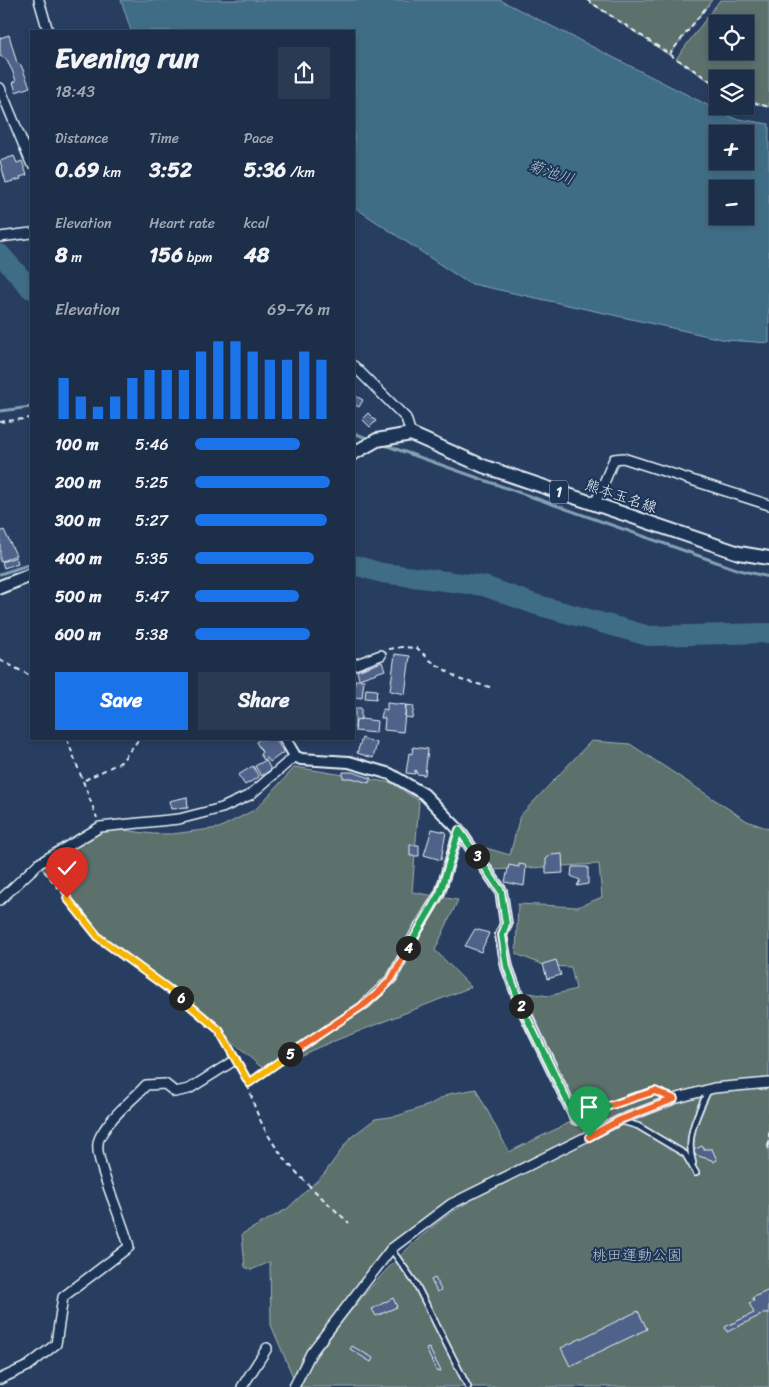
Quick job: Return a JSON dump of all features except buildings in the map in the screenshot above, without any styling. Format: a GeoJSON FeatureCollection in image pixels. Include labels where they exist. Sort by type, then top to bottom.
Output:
{"type":"FeatureCollection","features":[{"type":"Feature","properties":{"kind":"main road"},"geometry":{"type":"LineString","coordinates":[[355,452],[377,440],[411,434]]}},
{"type":"Feature","properties":{"kind":"main road","name":"熊本玉名線"},"geometry":{"type":"LineString","coordinates":[[411,434],[483,466],[739,553],[769,558]]}},
{"type":"Feature","properties":{"kind":"main road"},"geometry":{"type":"LineString","coordinates":[[0,588],[30,575]]}},
{"type":"Feature","properties":{"kind":"street"},"geometry":{"type":"LineString","coordinates":[[39,0],[48,30]]}},
{"type":"Feature","properties":{"kind":"street"},"geometry":{"type":"LineString","coordinates":[[0,88],[30,161]]}},
{"type":"Feature","properties":{"kind":"street"},"geometry":{"type":"LineString","coordinates":[[0,237],[30,233]]}},
{"type":"Feature","properties":{"kind":"street"},"geometry":{"type":"LineString","coordinates":[[355,367],[406,418],[411,434]]}},
{"type":"Feature","properties":{"kind":"street"},"geometry":{"type":"LineString","coordinates":[[595,504],[614,459],[623,458],[769,505]]}},
{"type":"Feature","properties":{"kind":"street"},"geometry":{"type":"LineString","coordinates":[[355,665],[381,655]]}},
{"type":"Feature","properties":{"kind":"street"},"geometry":{"type":"LineString","coordinates":[[286,740],[295,756],[311,761],[349,762],[390,774],[424,794],[459,830],[501,891],[506,924],[502,935],[509,972],[521,1006],[576,1119]]}},
{"type":"Feature","properties":{"kind":"street"},"geometry":{"type":"LineString","coordinates":[[0,900],[38,864],[100,827],[179,819],[222,808],[250,795],[295,756]]}},
{"type":"Feature","properties":{"kind":"street"},"geometry":{"type":"LineString","coordinates":[[365,1004],[392,978],[416,932],[440,893],[459,830]]}},
{"type":"Feature","properties":{"kind":"street"},"geometry":{"type":"LineString","coordinates":[[0,1379],[28,1366],[56,1344],[63,1297],[129,1247],[98,1150],[98,1143],[104,1130],[146,1085],[165,1084],[175,1092],[188,1089],[235,1060]]}},
{"type":"Feature","properties":{"kind":"street"},"geometry":{"type":"LineString","coordinates":[[294,1387],[311,1353],[391,1249],[451,1204],[620,1120],[674,1099],[714,1088],[769,1083]]}},
{"type":"Feature","properties":{"kind":"street"},"geometry":{"type":"LineString","coordinates":[[242,1387],[267,1348]]}},
{"type":"Feature","properties":{"kind":"lane"},"geometry":{"type":"LineString","coordinates":[[576,1119],[630,1097],[655,1091],[674,1099]]}},
{"type":"Feature","properties":{"kind":"lane"},"geometry":{"type":"LineString","coordinates":[[620,1120],[638,1126],[685,1154],[697,1174],[690,1154],[691,1129],[708,1091]]}},
{"type":"Feature","properties":{"kind":"lane"},"geometry":{"type":"LineString","coordinates":[[391,1249],[416,1284],[468,1387]]}},
{"type":"Feature","properties":{"kind":"path"},"geometry":{"type":"LineString","coordinates":[[587,0],[669,56],[709,80]]}},
{"type":"Feature","properties":{"kind":"path"},"geometry":{"type":"LineString","coordinates":[[669,56],[708,5]]}},
{"type":"Feature","properties":{"kind":"path"},"geometry":{"type":"LineString","coordinates":[[754,103],[769,107]]}},
{"type":"Feature","properties":{"kind":"path"},"geometry":{"type":"LineString","coordinates":[[0,422],[30,418]]}},
{"type":"Feature","properties":{"kind":"path"},"geometry":{"type":"LineString","coordinates":[[381,655],[395,648],[417,648],[431,661],[461,680],[490,687]]}},
{"type":"Feature","properties":{"kind":"path"},"geometry":{"type":"LineString","coordinates":[[0,660],[30,675]]}},
{"type":"Feature","properties":{"kind":"path"},"geometry":{"type":"LineString","coordinates":[[67,740],[84,780],[100,827]]}},
{"type":"Feature","properties":{"kind":"path"},"geometry":{"type":"LineString","coordinates":[[84,780],[121,762],[138,740]]}},
{"type":"Feature","properties":{"kind":"path"},"geometry":{"type":"LineString","coordinates":[[38,864],[99,938],[191,1006],[219,1030],[249,1083],[258,1115],[291,1170],[349,1223]]}},
{"type":"Feature","properties":{"kind":"path"},"geometry":{"type":"LineString","coordinates":[[249,1083],[320,1032],[365,1004]]}},
{"type":"Feature","properties":{"kind":"path"},"geometry":{"type":"LineString","coordinates":[[769,1132],[769,1152]]}},
{"type":"Feature","properties":{"kind":"green space"},"geometry":{"type":"Polygon","coordinates":[[[587,0],[712,0],[669,55],[587,0]]]}},
{"type":"Feature","properties":{"kind":"green space"},"geometry":{"type":"Polygon","coordinates":[[[720,0],[769,0],[769,107],[754,103],[754,70],[709,70],[709,81],[676,59],[720,0]]]}},
{"type":"Feature","properties":{"kind":"green space","name":"桃田運動公園"},"geometry":{"type":"Polygon","coordinates":[[[591,741],[630,744],[747,821],[769,829],[769,1387],[295,1387],[344,1320],[399,1257],[450,1213],[519,1172],[455,1203],[391,1249],[326,1334],[296,1384],[271,1325],[270,1262],[251,1270],[245,1267],[242,1234],[287,1209],[324,1174],[350,1138],[375,1119],[397,1116],[429,1105],[449,1094],[476,1089],[509,1152],[579,1118],[534,1015],[528,993],[549,996],[576,989],[571,967],[546,966],[516,954],[518,904],[578,907],[602,897],[599,864],[492,870],[479,846],[510,855],[520,816],[591,741]]]}},
{"type":"Feature","properties":{"kind":"green space"},"geometry":{"type":"Polygon","coordinates":[[[295,767],[392,783],[419,801],[412,892],[458,900],[435,950],[471,987],[319,1047],[266,1071],[166,987],[99,937],[38,864],[100,827],[153,834],[172,834],[219,828],[256,809],[295,767]]]}},
{"type":"Feature","properties":{"kind":"water","name":"菊池川"},"geometry":{"type":"Polygon","coordinates":[[[121,0],[500,0],[709,106],[709,115],[727,115],[733,118],[769,124],[769,343],[726,340],[468,283],[355,208],[355,30],[131,30],[121,0]]]}},
{"type":"Feature","properties":{"kind":"waterway"},"geometry":{"type":"LineString","coordinates":[[0,254],[30,288]]}},
{"type":"Feature","properties":{"kind":"waterway"},"geometry":{"type":"LineString","coordinates":[[0,411],[30,407]]}},
{"type":"Feature","properties":{"kind":"waterway"},"geometry":{"type":"LineString","coordinates":[[355,433],[369,439]]}},
{"type":"Feature","properties":{"kind":"waterway"},"geometry":{"type":"LineString","coordinates":[[382,444],[739,570],[769,577]]}},
{"type":"Feature","properties":{"kind":"waterway"},"geometry":{"type":"LineString","coordinates":[[0,574],[30,564]]}},
{"type":"Feature","properties":{"kind":"waterway"},"geometry":{"type":"LineString","coordinates":[[355,565],[382,573],[484,586],[534,604],[649,636],[769,633]]}},
{"type":"Feature","properties":{"kind":"route"},"geometry":{"type":"LineString","coordinates":[[67,898],[99,938],[191,1006],[219,1030],[249,1083],[320,1032],[344,1019],[365,1004],[392,978],[416,932],[440,893],[459,830],[501,891],[505,907],[506,924],[502,935],[507,967],[521,1006],[576,1119],[630,1097],[655,1091],[674,1099],[620,1120],[589,1137]]}}]}
